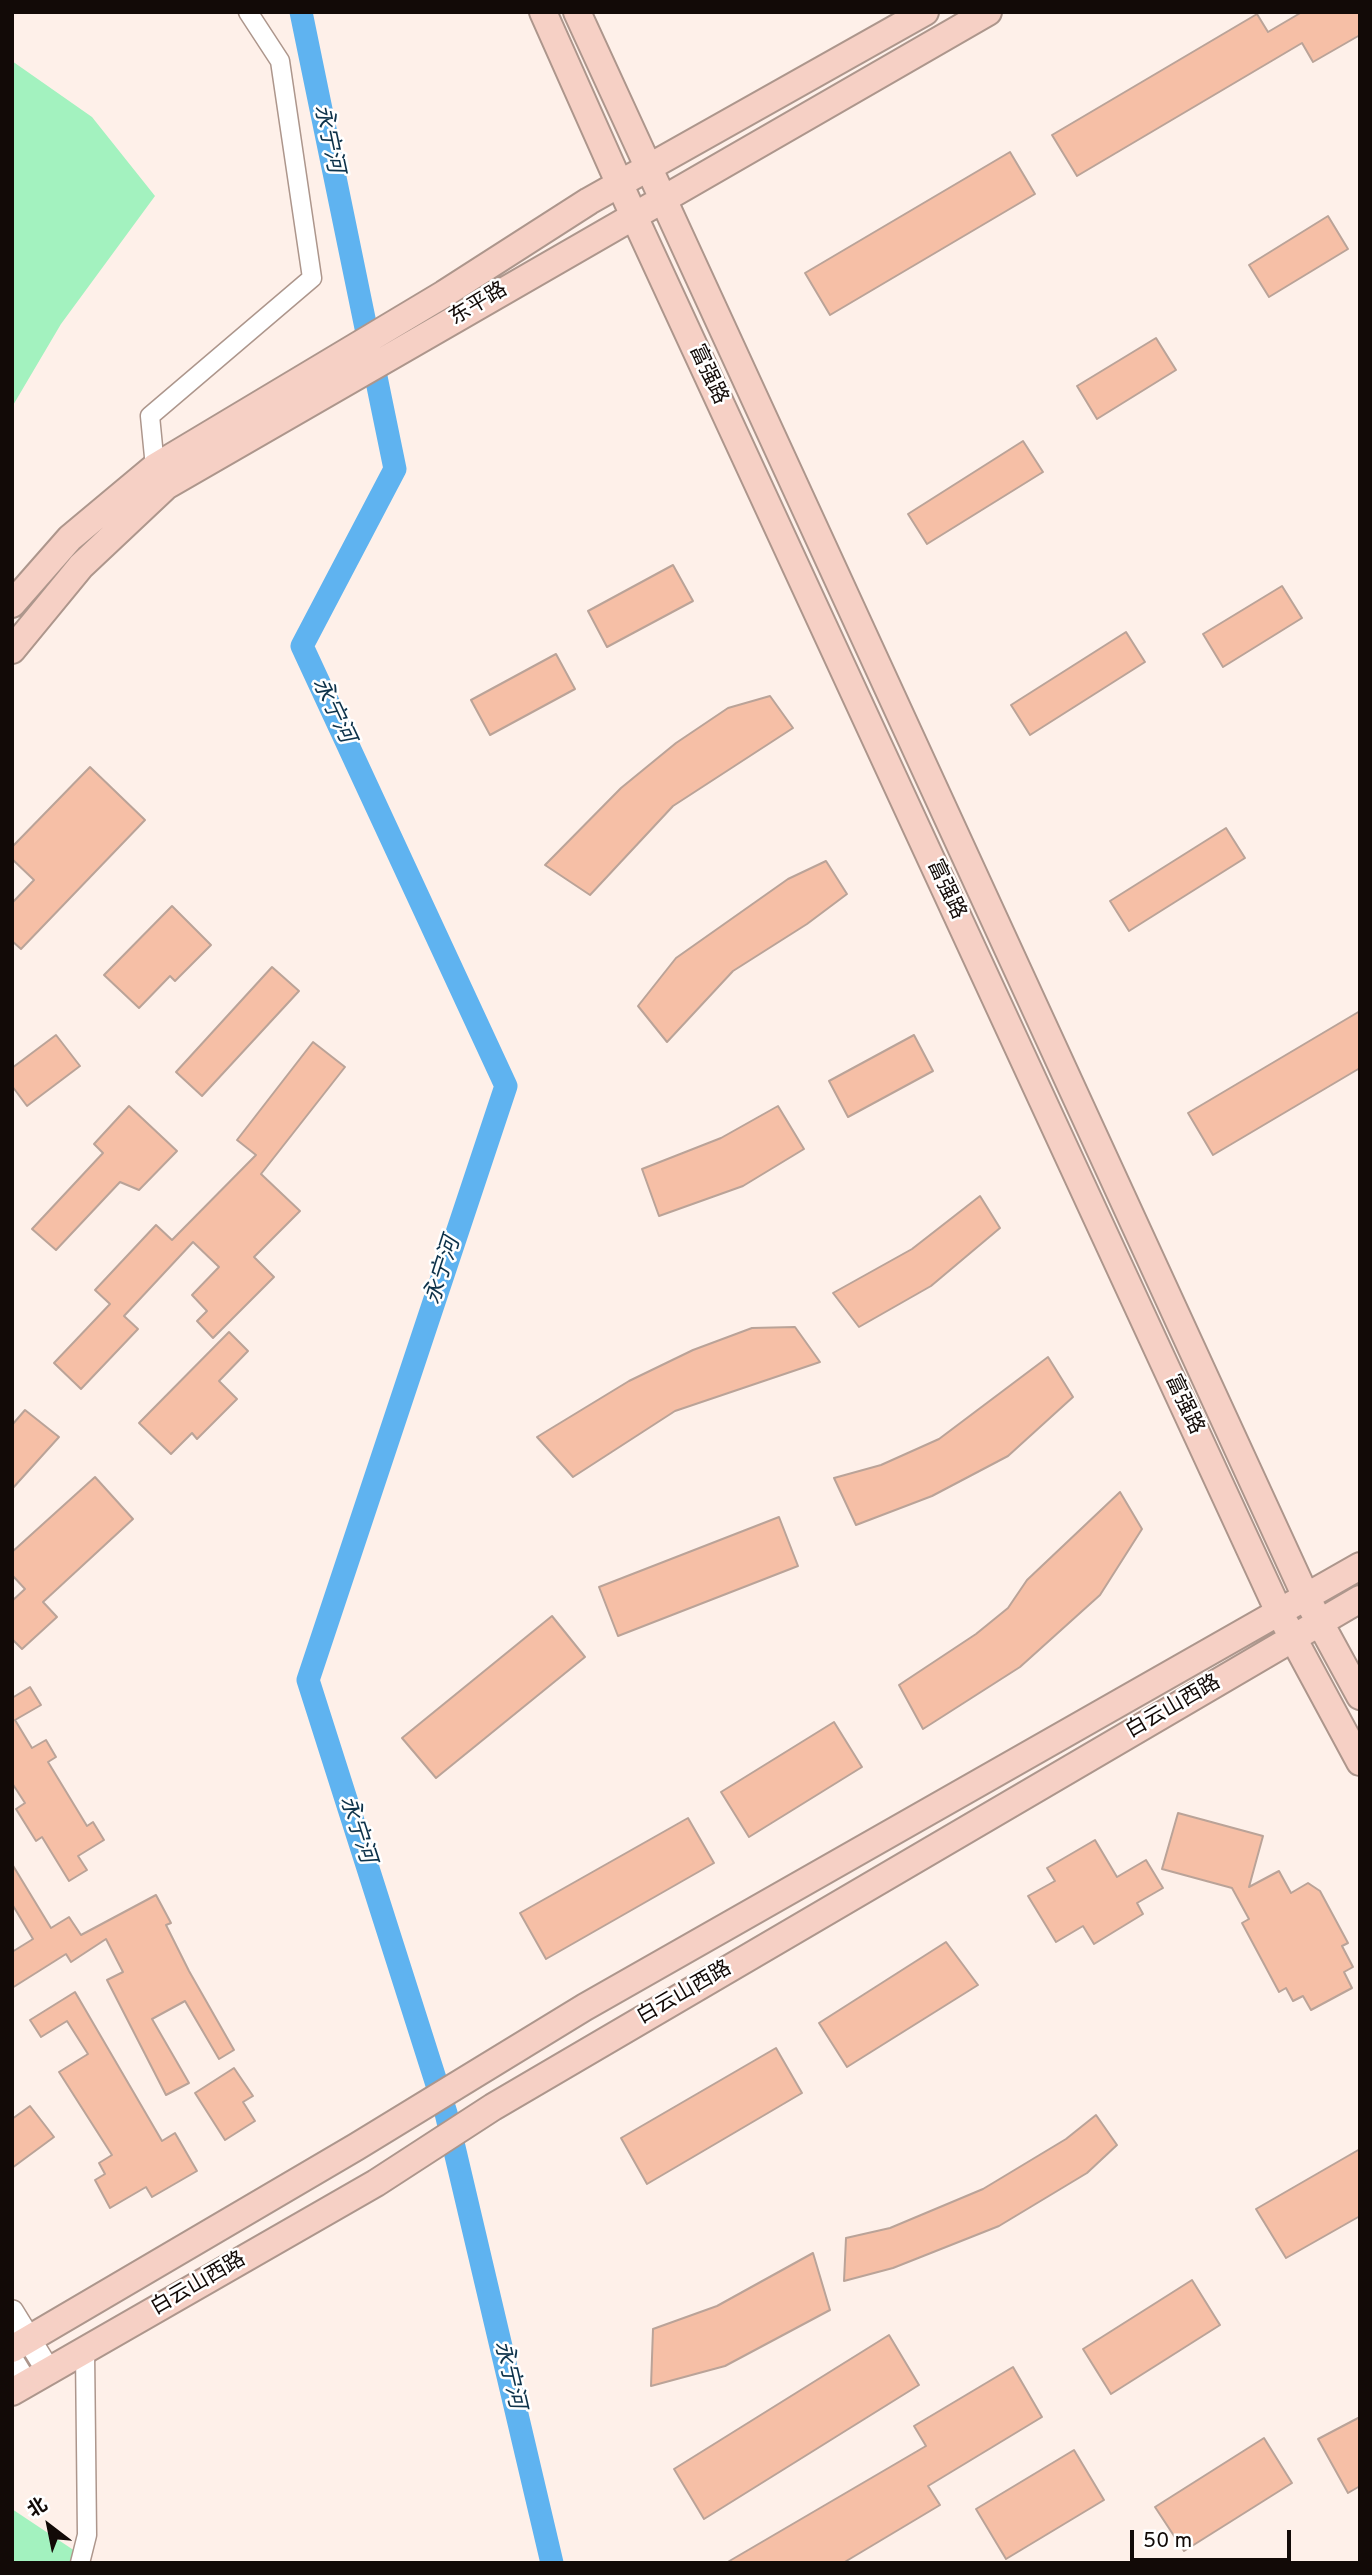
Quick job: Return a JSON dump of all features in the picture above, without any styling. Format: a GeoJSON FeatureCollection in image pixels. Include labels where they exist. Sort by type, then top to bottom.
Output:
{"type":"FeatureCollection","features":[{"type":"Feature","properties":{"kind":"main road","name":"富强路"},"geometry":{"type":"LineString","coordinates":[[543,12],[633,214],[1279,1612],[1295,1637],[1360,1762]]}},
{"type":"Feature","properties":{"kind":"main road","name":"富强路"},"geometry":{"type":"LineString","coordinates":[[577,12],[1306,1597],[1360,1696]]}},
{"type":"Feature","properties":{"kind":"main road","name":"东平路"},"geometry":{"type":"LineString","coordinates":[[12,604],[70,538],[155,467],[444,294],[620,183],[925,12]]}},
{"type":"Feature","properties":{"kind":"main road","name":"东平路"},"geometry":{"type":"LineString","coordinates":[[12,650],[81,566],[166,486],[633,214],[988,12]]}},
{"type":"Feature","properties":{"kind":"main road","name":"白云山西路"},"geometry":{"type":"LineString","coordinates":[[20,2344],[356,2147],[585,2007],[1360,1566]]}},
{"type":"Feature","properties":{"kind":"main road","name":"白云山西路"},"geometry":{"type":"LineString","coordinates":[[29,2383],[376,2183],[493,2107],[1360,1599]]}},
{"type":"Feature","properties":{"kind":"street"},"geometry":{"type":"LineString","coordinates":[[155,467],[150,416],[312,278],[280,61],[248,12]]}},
{"type":"Feature","properties":{"kind":"street"},"geometry":{"type":"LineString","coordinates":[[12,2312],[29,2383]]}},
{"type":"Feature","properties":{"kind":"street"},"geometry":{"type":"LineString","coordinates":[[80,2563],[87,2535],[85,2351]]}},
{"type":"Feature","properties":{"kind":"street"},"geometry":{"type":"LineString","coordinates":[[12,2361],[29,2383]]}},
{"type":"Feature","properties":{"kind":"green space"},"geometry":{"type":"Polygon","coordinates":[[[12,61],[92,117],[155,196],[61,324],[12,407],[12,61]]]}},
{"type":"Feature","properties":{"kind":"green space"},"geometry":{"type":"Polygon","coordinates":[[[12,2509],[93,2563],[12,2563],[12,2509]]]}},
{"type":"Feature","properties":{"kind":"building"},"geometry":{"type":"Polygon","coordinates":[[[1302,12],[1360,12],[1360,35],[1313,62],[1302,43],[1077,176],[1052,135],[1257,14],[1268,32],[1302,12]]]}},
{"type":"Feature","properties":{"kind":"building"},"geometry":{"type":"Polygon","coordinates":[[[1010,152],[1035,194],[830,315],[805,273],[1010,152]]]}},
{"type":"Feature","properties":{"kind":"building"},"geometry":{"type":"Polygon","coordinates":[[[1328,216],[1348,249],[1269,297],[1249,265],[1328,216]]]}},
{"type":"Feature","properties":{"kind":"building"},"geometry":{"type":"Polygon","coordinates":[[[1156,338],[1176,370],[1097,419],[1077,386],[1156,338]]]}},
{"type":"Feature","properties":{"kind":"building"},"geometry":{"type":"Polygon","coordinates":[[[1023,441],[1043,472],[927,544],[908,514],[1023,441]]]}},
{"type":"Feature","properties":{"kind":"building"},"geometry":{"type":"Polygon","coordinates":[[[673,565],[693,601],[607,647],[588,611],[673,565]]]}},
{"type":"Feature","properties":{"kind":"building"},"geometry":{"type":"Polygon","coordinates":[[[1282,586],[1302,618],[1223,667],[1203,634],[1282,586]]]}},
{"type":"Feature","properties":{"kind":"building"},"geometry":{"type":"Polygon","coordinates":[[[1126,632],[1145,662],[1030,735],[1011,705],[1126,632]]]}},
{"type":"Feature","properties":{"kind":"building"},"geometry":{"type":"Polygon","coordinates":[[[556,654],[575,689],[490,735],[471,700],[556,654]]]}},
{"type":"Feature","properties":{"kind":"building"},"geometry":{"type":"Polygon","coordinates":[[[770,696],[793,728],[673,806],[590,895],[545,865],[621,788],[676,743],[728,708],[770,696]]]}},
{"type":"Feature","properties":{"kind":"building"},"geometry":{"type":"Polygon","coordinates":[[[90,767],[145,820],[21,949],[12,941],[12,903],[34,880],[12,859],[12,847],[90,767]]]}},
{"type":"Feature","properties":{"kind":"building"},"geometry":{"type":"Polygon","coordinates":[[[1226,828],[1245,858],[1129,931],[1110,901],[1226,828]]]}},
{"type":"Feature","properties":{"kind":"building"},"geometry":{"type":"Polygon","coordinates":[[[826,861],[847,894],[807,924],[733,971],[667,1042],[638,1006],[676,958],[788,879],[826,861]]]}},
{"type":"Feature","properties":{"kind":"building"},"geometry":{"type":"Polygon","coordinates":[[[172,906],[211,945],[175,981],[170,976],[139,1008],[104,975],[172,906]]]}},
{"type":"Feature","properties":{"kind":"building"},"geometry":{"type":"Polygon","coordinates":[[[272,967],[299,991],[202,1096],[176,1072],[272,967]]]}},
{"type":"Feature","properties":{"kind":"building"},"geometry":{"type":"Polygon","coordinates":[[[1360,1011],[1360,1068],[1213,1155],[1188,1113],[1360,1011]]]}},
{"type":"Feature","properties":{"kind":"building"},"geometry":{"type":"Polygon","coordinates":[[[56,1035],[80,1066],[27,1106],[12,1086],[12,1068],[56,1035]]]}},
{"type":"Feature","properties":{"kind":"building"},"geometry":{"type":"Polygon","coordinates":[[[914,1035],[933,1071],[848,1117],[829,1081],[914,1035]]]}},
{"type":"Feature","properties":{"kind":"building"},"geometry":{"type":"Polygon","coordinates":[[[313,1042],[345,1067],[261,1174],[300,1211],[254,1257],[274,1277],[213,1338],[197,1321],[207,1311],[192,1295],[219,1267],[193,1242],[124,1316],[138,1329],[81,1389],[54,1363],[110,1304],[95,1290],[156,1225],[172,1240],[256,1155],[237,1140],[313,1042]]]}},
{"type":"Feature","properties":{"kind":"building"},"geometry":{"type":"Polygon","coordinates":[[[129,1106],[177,1151],[139,1190],[120,1182],[56,1250],[32,1229],[103,1153],[94,1144],[129,1106]]]}},
{"type":"Feature","properties":{"kind":"building"},"geometry":{"type":"Polygon","coordinates":[[[778,1106],[804,1149],[743,1186],[659,1216],[642,1169],[721,1138],[778,1106]]]}},
{"type":"Feature","properties":{"kind":"building"},"geometry":{"type":"Polygon","coordinates":[[[980,1196],[1000,1228],[931,1286],[859,1327],[833,1293],[912,1249],[980,1196]]]}},
{"type":"Feature","properties":{"kind":"building"},"geometry":{"type":"Polygon","coordinates":[[[795,1327],[820,1362],[675,1411],[573,1477],[537,1437],[629,1381],[693,1350],[752,1328],[795,1327]]]}},
{"type":"Feature","properties":{"kind":"building"},"geometry":{"type":"Polygon","coordinates":[[[229,1332],[248,1351],[219,1381],[237,1399],[197,1439],[192,1433],[171,1454],[139,1423],[229,1332]]]}},
{"type":"Feature","properties":{"kind":"building"},"geometry":{"type":"Polygon","coordinates":[[[1048,1357],[1073,1397],[1008,1456],[932,1496],[856,1525],[834,1478],[881,1465],[939,1439],[1048,1357]]]}},
{"type":"Feature","properties":{"kind":"building"},"geometry":{"type":"Polygon","coordinates":[[[25,1410],[59,1437],[12,1489],[12,1425],[25,1410]]]}},
{"type":"Feature","properties":{"kind":"building"},"geometry":{"type":"Polygon","coordinates":[[[95,1477],[133,1519],[43,1602],[57,1617],[22,1649],[12,1639],[12,1601],[25,1589],[12,1575],[12,1552],[95,1477]]]}},
{"type":"Feature","properties":{"kind":"building"},"geometry":{"type":"Polygon","coordinates":[[[1120,1492],[1142,1529],[1100,1595],[1020,1667],[923,1729],[899,1685],[976,1634],[1008,1608],[1027,1580],[1120,1492]]]}},
{"type":"Feature","properties":{"kind":"building"},"geometry":{"type":"Polygon","coordinates":[[[779,1517],[798,1566],[618,1636],[599,1587],[779,1517]]]}},
{"type":"Feature","properties":{"kind":"building"},"geometry":{"type":"Polygon","coordinates":[[[552,1616],[585,1657],[436,1778],[402,1738],[552,1616]]]}},
{"type":"Feature","properties":{"kind":"building"},"geometry":{"type":"Polygon","coordinates":[[[30,1687],[41,1705],[15,1720],[32,1748],[46,1740],[56,1757],[48,1762],[87,1826],[93,1822],[104,1840],[78,1856],[87,1870],[69,1881],[42,1837],[36,1841],[16,1809],[25,1803],[12,1783],[12,1698],[30,1687]]]}},
{"type":"Feature","properties":{"kind":"building"},"geometry":{"type":"Polygon","coordinates":[[[834,1722],[862,1767],[749,1837],[721,1792],[834,1722]]]}},
{"type":"Feature","properties":{"kind":"building"},"geometry":{"type":"Polygon","coordinates":[[[1178,1813],[1263,1836],[1249,1887],[1279,1871],[1291,1893],[1308,1883],[1320,1891],[1348,1943],[1342,1946],[1353,1967],[1344,1972],[1352,1988],[1311,2010],[1303,1996],[1293,2001],[1286,1988],[1279,1992],[1242,1923],[1249,1919],[1232,1888],[1162,1869],[1178,1813]]]}},
{"type":"Feature","properties":{"kind":"building"},"geometry":{"type":"Polygon","coordinates":[[[688,1818],[714,1863],[546,1959],[520,1913],[688,1818]]]}},
{"type":"Feature","properties":{"kind":"building"},"geometry":{"type":"Polygon","coordinates":[[[1095,1840],[1117,1877],[1146,1860],[1163,1888],[1137,1903],[1143,1914],[1094,1944],[1083,1926],[1056,1942],[1028,1896],[1055,1881],[1047,1868],[1095,1840]]]}},
{"type":"Feature","properties":{"kind":"building"},"geometry":{"type":"Polygon","coordinates":[[[12,1864],[51,1928],[69,1917],[81,1935],[156,1895],[171,1923],[166,1925],[189,1971],[234,2050],[219,2059],[185,2001],[152,2019],[189,2083],[166,2095],[107,1980],[123,1972],[106,1939],[71,1962],[66,1954],[12,1988],[12,1952],[33,1939],[12,1904],[12,1864]]]}},
{"type":"Feature","properties":{"kind":"building"},"geometry":{"type":"Polygon","coordinates":[[[946,1942],[978,1985],[847,2067],[819,2023],[946,1942]]]}},
{"type":"Feature","properties":{"kind":"building"},"geometry":{"type":"Polygon","coordinates":[[[75,1992],[162,2141],[175,2133],[197,2171],[152,2197],[146,2187],[110,2208],[95,2180],[105,2174],[99,2163],[112,2155],[59,2072],[88,2054],[67,2021],[41,2037],[30,2020],[75,1992]]]}},
{"type":"Feature","properties":{"kind":"building"},"geometry":{"type":"Polygon","coordinates":[[[776,2048],[802,2093],[647,2184],[621,2138],[776,2048]]]}},
{"type":"Feature","properties":{"kind":"building"},"geometry":{"type":"Polygon","coordinates":[[[234,2068],[253,2096],[243,2102],[255,2121],[225,2140],[195,2093],[234,2068]]]}},
{"type":"Feature","properties":{"kind":"building"},"geometry":{"type":"Polygon","coordinates":[[[30,2106],[54,2137],[12,2168],[12,2119],[30,2106]]]}},
{"type":"Feature","properties":{"kind":"building"},"geometry":{"type":"Polygon","coordinates":[[[1096,2115],[1117,2145],[1087,2173],[999,2226],[893,2268],[844,2281],[846,2238],[890,2228],[983,2189],[1066,2139],[1096,2115]]]}},
{"type":"Feature","properties":{"kind":"building"},"geometry":{"type":"Polygon","coordinates":[[[1360,2149],[1360,2216],[1286,2258],[1256,2209],[1360,2149]]]}},
{"type":"Feature","properties":{"kind":"building"},"geometry":{"type":"Polygon","coordinates":[[[813,2253],[830,2310],[725,2366],[651,2386],[653,2329],[717,2306],[813,2253]]]}},
{"type":"Feature","properties":{"kind":"building"},"geometry":{"type":"Polygon","coordinates":[[[1192,2280],[1220,2325],[1111,2394],[1083,2349],[1192,2280]]]}},
{"type":"Feature","properties":{"kind":"building"},"geometry":{"type":"Polygon","coordinates":[[[889,2335],[919,2385],[704,2519],[674,2469],[889,2335]]]}},
{"type":"Feature","properties":{"kind":"building"},"geometry":{"type":"Polygon","coordinates":[[[1013,2367],[1042,2417],[928,2486],[940,2505],[843,2563],[726,2563],[926,2446],[914,2426],[1013,2367]]]}},
{"type":"Feature","properties":{"kind":"building"},"geometry":{"type":"Polygon","coordinates":[[[1360,2417],[1360,2486],[1348,2493],[1318,2439],[1360,2417]]]}},
{"type":"Feature","properties":{"kind":"building"},"geometry":{"type":"Polygon","coordinates":[[[1264,2438],[1292,2483],[1184,2551],[1155,2507],[1264,2438]]]}},
{"type":"Feature","properties":{"kind":"building"},"geometry":{"type":"Polygon","coordinates":[[[1074,2450],[1104,2500],[1006,2559],[976,2509],[1074,2450]]]}},
{"type":"Feature","properties":{"kind":"waterway","name":"永宁河"},"geometry":{"type":"LineString","coordinates":[[301,12],[395,469],[302,646],[506,1086],[308,1680],[446,2113],[552,2563]]}}]}
